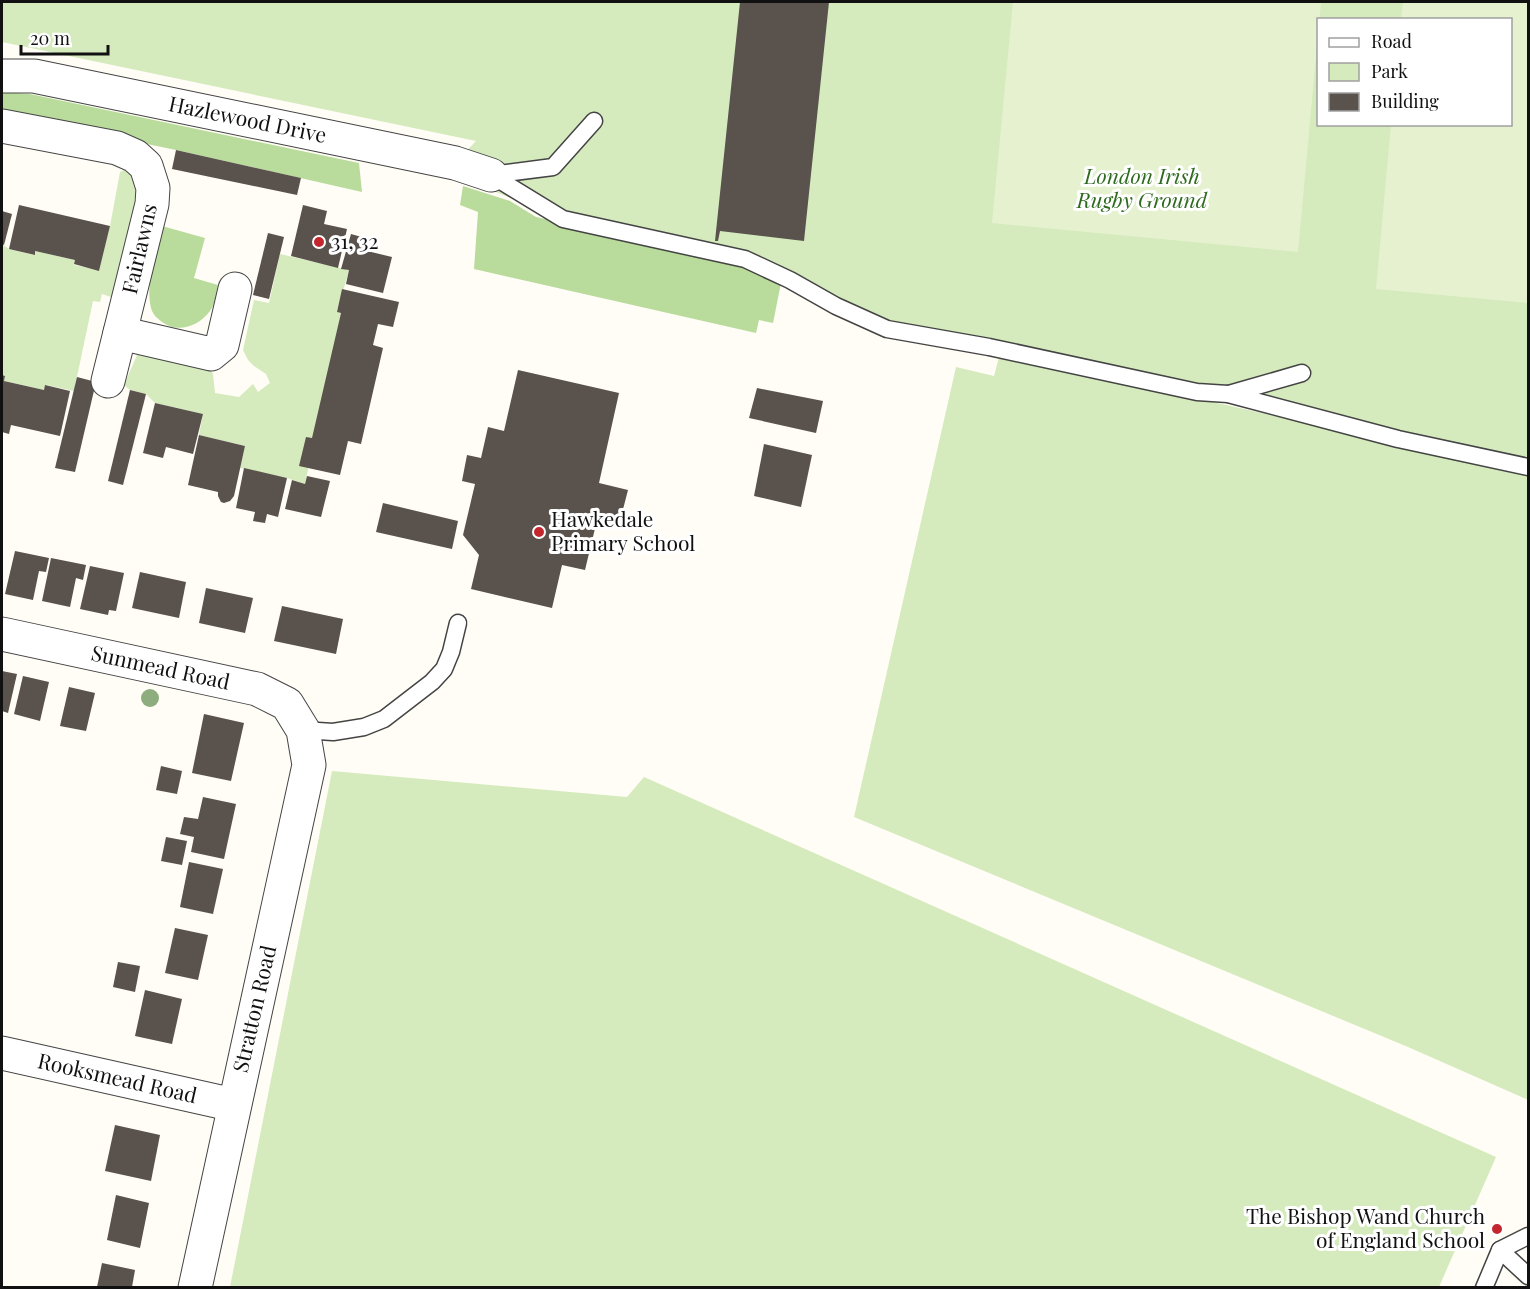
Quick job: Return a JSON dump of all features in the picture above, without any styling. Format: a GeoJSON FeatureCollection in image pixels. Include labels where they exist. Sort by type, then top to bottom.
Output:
{"type":"FeatureCollection","features":[{"type":"Feature","properties":{"kind":"street","name":"Hazlewood Drive"},"geometry":{"type":"LineString","coordinates":[[2,76],[34,76],[455,164],[491,175]]}},
{"type":"Feature","properties":{"kind":"street","name":"Fairlawns"},"geometry":{"type":"LineString","coordinates":[[2,126],[117,148],[135,156],[146,166],[153,188],[152,204],[108,381]]}},
{"type":"Feature","properties":{"kind":"street"},"geometry":{"type":"LineString","coordinates":[[120,333],[211,354],[222,345],[235,289]]}},
{"type":"Feature","properties":{"kind":"street","name":"Sunmead Road"},"geometry":{"type":"LineString","coordinates":[[2,634],[257,689],[287,704],[303,730]]}},
{"type":"Feature","properties":{"kind":"street","name":"Stratton Road"},"geometry":{"type":"LineString","coordinates":[[195,1287],[309,765],[303,730]]}},
{"type":"Feature","properties":{"kind":"street","name":"Rooksmead Road"},"geometry":{"type":"LineString","coordinates":[[2,1053],[234,1105]]}},
{"type":"Feature","properties":{"kind":"lane"},"geometry":{"type":"LineString","coordinates":[[491,175],[553,167],[594,121]]}},
{"type":"Feature","properties":{"kind":"lane"},"geometry":{"type":"LineString","coordinates":[[491,175],[563,219],[745,258],[887,329],[989,347],[1197,392],[1228,394],[1398,439],[1528,467]]}},
{"type":"Feature","properties":{"kind":"lane"},"geometry":{"type":"LineString","coordinates":[[1228,394],[1302,374]]}},
{"type":"Feature","properties":{"kind":"lane"},"geometry":{"type":"LineString","coordinates":[[303,730],[333,732],[364,727],[384,719],[432,682],[444,669],[458,623]]}},
{"type":"Feature","properties":{"kind":"lane"},"geometry":{"type":"LineString","coordinates":[[1484,1287],[1500,1250],[1528,1236]]}},
{"type":"Feature","properties":{"kind":"lane"},"geometry":{"type":"LineString","coordinates":[[1500,1250],[1528,1276]]}},
{"type":"Feature","properties":{"kind":"green space","name":"London Irish Rugby Ground"},"geometry":{"type":"Polygon","coordinates":[[[2,2],[1528,2],[1528,467],[887,329],[790,280],[563,219],[486,188],[455,163],[476,141],[2,42],[2,2]]]}},
{"type":"Feature","properties":{"kind":"green space"},"geometry":{"type":"Polygon","coordinates":[[[1013,2],[1321,2],[1320,18],[1317,18],[1317,45],[1298,252],[992,223],[1013,2]]]}},
{"type":"Feature","properties":{"kind":"green space"},"geometry":{"type":"Polygon","coordinates":[[[1403,2],[1528,2],[1528,303],[1376,289],[1391,126],[1512,126],[1512,18],[1401,18],[1403,2]]]}},
{"type":"Feature","properties":{"kind":"green space"},"geometry":{"type":"Polygon","coordinates":[[[2,92],[30,94],[359,163],[362,192],[2,114],[2,92]]]}},
{"type":"Feature","properties":{"kind":"green space"},"geometry":{"type":"Polygon","coordinates":[[[124,170],[132,176],[140,189],[114,295],[111,297],[102,294],[100,302],[93,301],[74,391],[46,385],[44,390],[4,381],[5,376],[2,375],[2,244],[9,249],[34,255],[35,251],[75,260],[74,265],[99,270],[120,172],[124,170]]]}},
{"type":"Feature","properties":{"kind":"green space"},"geometry":{"type":"Polygon","coordinates":[[[463,186],[510,201],[536,217],[738,262],[782,278],[773,323],[759,320],[756,333],[474,269],[478,212],[460,205],[463,186]]]}},
{"type":"Feature","properties":{"kind":"green space"},"geometry":{"type":"Polygon","coordinates":[[[162,226],[205,238],[194,278],[218,285],[210,311],[200,321],[188,327],[168,326],[157,318],[151,308],[150,277],[162,226]]]}},
{"type":"Feature","properties":{"kind":"green space"},"geometry":{"type":"Polygon","coordinates":[[[280,254],[349,270],[337,312],[341,313],[305,484],[240,468],[245,446],[199,435],[203,414],[155,403],[146,394],[130,390],[124,385],[137,355],[143,350],[209,366],[213,374],[215,393],[239,397],[253,384],[258,392],[270,383],[266,374],[248,360],[243,350],[254,300],[269,303],[280,254]]]}},
{"type":"Feature","properties":{"kind":"green space"},"geometry":{"type":"Polygon","coordinates":[[[999,357],[1195,398],[1528,473],[1528,1100],[1408,1047],[854,817],[956,367],[994,376],[999,357]]]}},
{"type":"Feature","properties":{"kind":"green space"},"geometry":{"type":"Polygon","coordinates":[[[332,771],[627,797],[644,777],[1496,1157],[1439,1287],[230,1287],[332,771]]]}},
{"type":"Feature","properties":{"kind":"building"},"geometry":{"type":"Polygon","coordinates":[[[740,2],[829,2],[804,241],[720,231],[718,241],[715,241],[740,2]]]}},
{"type":"Feature","properties":{"kind":"building"},"geometry":{"type":"Polygon","coordinates":[[[176,150],[301,178],[297,195],[172,169],[176,150]]]}},
{"type":"Feature","properties":{"kind":"building"},"geometry":{"type":"Polygon","coordinates":[[[19,205],[110,226],[99,271],[74,264],[75,260],[35,251],[35,255],[9,249],[19,205]]]}},
{"type":"Feature","properties":{"kind":"building","name":"31, 32"},"geometry":{"type":"Polygon","coordinates":[[[303,205],[327,211],[324,224],[347,229],[338,268],[291,256],[303,205]]]}},
{"type":"Feature","properties":{"kind":"building"},"geometry":{"type":"Polygon","coordinates":[[[2,211],[12,214],[4,245],[2,244],[2,211]]]}},
{"type":"Feature","properties":{"kind":"building"},"geometry":{"type":"Polygon","coordinates":[[[268,233],[284,237],[269,299],[253,295],[268,233]]]}},
{"type":"Feature","properties":{"kind":"building"},"geometry":{"type":"Polygon","coordinates":[[[351,234],[365,238],[363,250],[392,257],[383,293],[346,284],[349,270],[341,269],[351,234]]]}},
{"type":"Feature","properties":{"kind":"building"},"geometry":{"type":"Polygon","coordinates":[[[342,289],[399,302],[393,327],[378,324],[373,345],[383,348],[361,444],[348,441],[340,475],[299,466],[306,437],[312,438],[341,313],[337,312],[342,289]]]}},
{"type":"Feature","properties":{"kind":"building"},"geometry":{"type":"Polygon","coordinates":[[[518,370],[619,393],[599,483],[628,490],[620,521],[598,516],[585,570],[562,565],[552,608],[471,589],[479,555],[463,535],[475,484],[462,481],[467,455],[481,458],[488,427],[504,431],[518,370]]]}},
{"type":"Feature","properties":{"kind":"building"},"geometry":{"type":"Polygon","coordinates":[[[2,375],[5,376],[4,381],[44,390],[45,385],[70,391],[60,436],[11,425],[9,434],[2,432],[2,375]]]}},
{"type":"Feature","properties":{"kind":"building"},"geometry":{"type":"Polygon","coordinates":[[[77,377],[96,382],[75,472],[55,468],[77,377]]]}},
{"type":"Feature","properties":{"kind":"building"},"geometry":{"type":"Polygon","coordinates":[[[757,388],[823,401],[816,433],[749,418],[757,388]]]}},
{"type":"Feature","properties":{"kind":"building"},"geometry":{"type":"Polygon","coordinates":[[[130,390],[146,394],[123,485],[108,481],[130,390]]]}},
{"type":"Feature","properties":{"kind":"building"},"geometry":{"type":"Polygon","coordinates":[[[155,403],[203,414],[193,454],[166,447],[163,458],[143,453],[155,403]]]}},
{"type":"Feature","properties":{"kind":"building"},"geometry":{"type":"Polygon","coordinates":[[[199,435],[245,446],[234,496],[230,501],[221,502],[218,492],[188,485],[199,435]]]}},
{"type":"Feature","properties":{"kind":"building"},"geometry":{"type":"Polygon","coordinates":[[[764,444],[812,455],[801,507],[754,496],[764,444]]]}},
{"type":"Feature","properties":{"kind":"building"},"geometry":{"type":"Polygon","coordinates":[[[244,468],[287,478],[278,517],[267,514],[265,523],[253,521],[255,512],[236,508],[244,468]]]}},
{"type":"Feature","properties":{"kind":"building"},"geometry":{"type":"Polygon","coordinates":[[[307,476],[330,481],[321,517],[285,509],[292,480],[305,484],[307,476]]]}},
{"type":"Feature","properties":{"kind":"building"},"geometry":{"type":"Polygon","coordinates":[[[383,503],[458,521],[452,549],[376,532],[383,503]]]}},
{"type":"Feature","properties":{"kind":"building"},"geometry":{"type":"Polygon","coordinates":[[[15,551],[49,558],[46,572],[39,571],[33,600],[5,594],[15,551]]]}},
{"type":"Feature","properties":{"kind":"building"},"geometry":{"type":"Polygon","coordinates":[[[51,558],[86,565],[83,580],[76,578],[70,607],[42,601],[51,558]]]}},
{"type":"Feature","properties":{"kind":"building"},"geometry":{"type":"Polygon","coordinates":[[[90,566],[124,573],[116,611],[109,610],[108,615],[80,609],[90,566]]]}},
{"type":"Feature","properties":{"kind":"building"},"geometry":{"type":"Polygon","coordinates":[[[140,572],[186,582],[179,618],[132,608],[140,572]]]}},
{"type":"Feature","properties":{"kind":"building"},"geometry":{"type":"Polygon","coordinates":[[[206,588],[253,598],[245,633],[199,623],[206,588]]]}},
{"type":"Feature","properties":{"kind":"building"},"geometry":{"type":"Polygon","coordinates":[[[282,606],[343,619],[336,654],[274,641],[282,606]]]}},
{"type":"Feature","properties":{"kind":"building"},"geometry":{"type":"Polygon","coordinates":[[[2,671],[17,674],[8,713],[2,711],[2,671]]]}},
{"type":"Feature","properties":{"kind":"building"},"geometry":{"type":"Polygon","coordinates":[[[23,676],[49,682],[40,721],[14,714],[23,676]]]}},
{"type":"Feature","properties":{"kind":"building"},"geometry":{"type":"Polygon","coordinates":[[[69,687],[95,693],[86,731],[60,726],[69,687]]]}},
{"type":"Feature","properties":{"kind":"building"},"geometry":{"type":"Polygon","coordinates":[[[204,714],[244,723],[231,781],[192,773],[204,714]]]}},
{"type":"Feature","properties":{"kind":"building"},"geometry":{"type":"Polygon","coordinates":[[[161,766],[182,771],[177,794],[156,790],[161,766]]]}},
{"type":"Feature","properties":{"kind":"building"},"geometry":{"type":"Polygon","coordinates":[[[203,797],[236,804],[224,859],[191,852],[194,837],[180,834],[184,817],[198,819],[203,797]]]}},
{"type":"Feature","properties":{"kind":"building"},"geometry":{"type":"Polygon","coordinates":[[[166,837],[187,841],[182,865],[161,861],[166,837]]]}},
{"type":"Feature","properties":{"kind":"building"},"geometry":{"type":"Polygon","coordinates":[[[189,862],[223,869],[213,914],[180,907],[189,862]]]}},
{"type":"Feature","properties":{"kind":"building"},"geometry":{"type":"Polygon","coordinates":[[[175,928],[208,935],[198,980],[165,973],[175,928]]]}},
{"type":"Feature","properties":{"kind":"building"},"geometry":{"type":"Polygon","coordinates":[[[118,962],[140,966],[135,992],[113,987],[118,962]]]}},
{"type":"Feature","properties":{"kind":"building"},"geometry":{"type":"Polygon","coordinates":[[[145,990],[182,999],[172,1044],[135,1036],[145,990]]]}},
{"type":"Feature","properties":{"kind":"building"},"geometry":{"type":"Polygon","coordinates":[[[115,1125],[160,1135],[151,1181],[105,1171],[115,1125]]]}},
{"type":"Feature","properties":{"kind":"building"},"geometry":{"type":"Polygon","coordinates":[[[116,1195],[149,1203],[140,1248],[107,1240],[116,1195]]]}},
{"type":"Feature","properties":{"kind":"building"},"geometry":{"type":"Polygon","coordinates":[[[102,1263],[135,1270],[132,1287],[97,1287],[102,1263]]]}},
{"type":"Feature","properties":{"kind":"place","name":"31, 32"},"geometry":{"type":"Point","coordinates":[319,242]}},
{"type":"Feature","properties":{"kind":"place","name":"Hawkedale Primary School"},"geometry":{"type":"Point","coordinates":[539,532]}},
{"type":"Feature","properties":{"kind":"place","name":"The Bishop Wand Church of England School"},"geometry":{"type":"Point","coordinates":[1497,1229]}}]}
